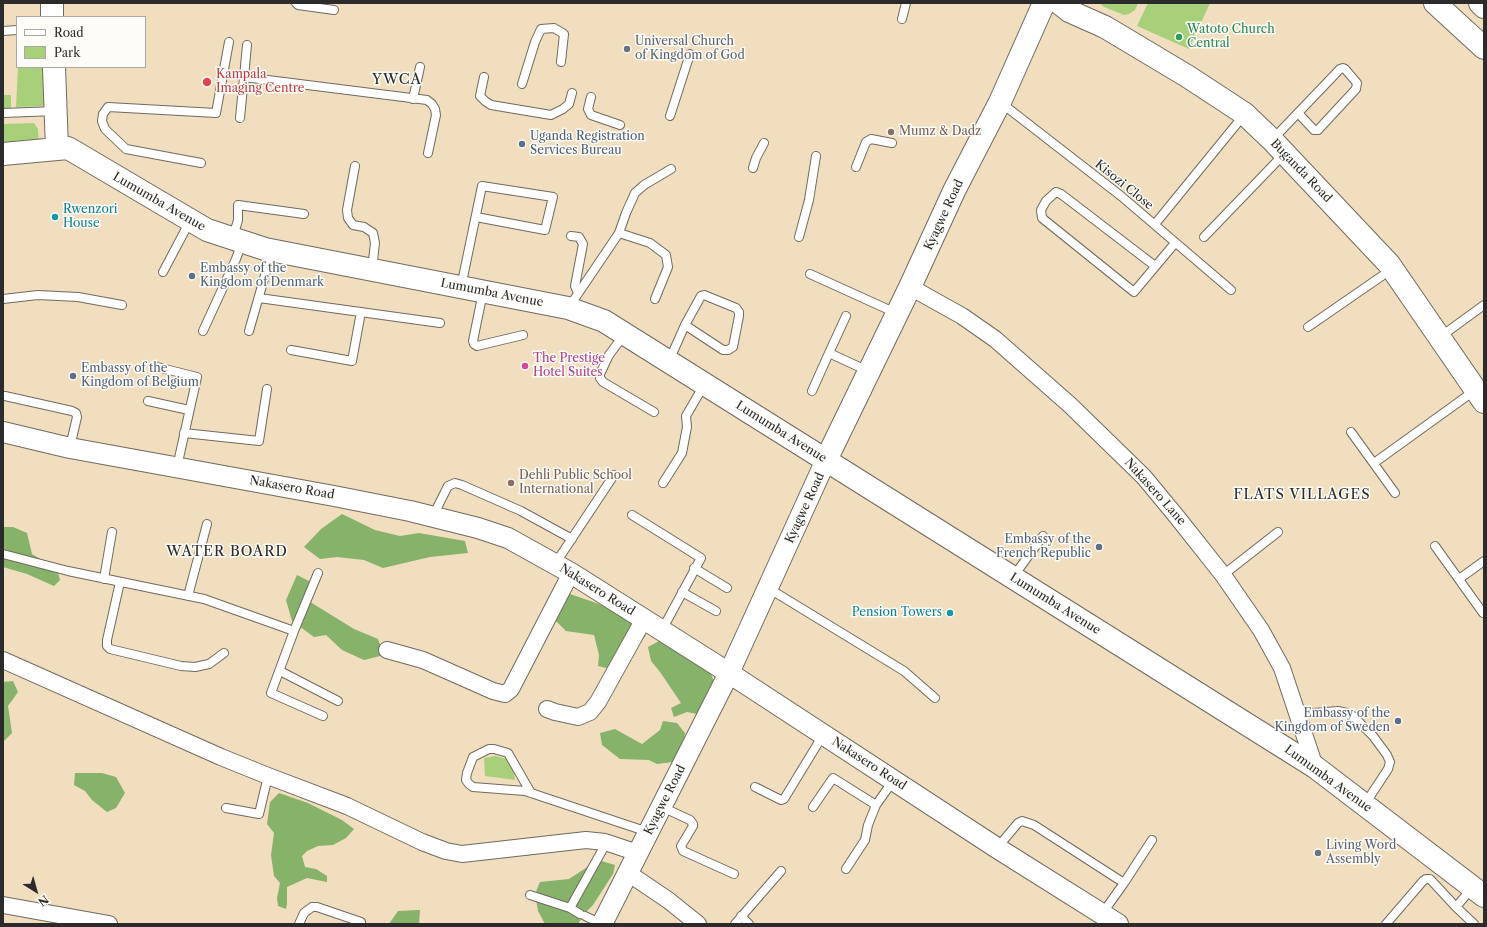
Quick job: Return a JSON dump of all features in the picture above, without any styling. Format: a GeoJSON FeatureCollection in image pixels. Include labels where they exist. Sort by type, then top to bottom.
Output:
{"type":"FeatureCollection","features":[{"type":"Feature","properties":{"kind":"main road"},"geometry":{"type":"LineString","coordinates":[[52,3],[52,16]]}},
{"type":"Feature","properties":{"kind":"main road"},"geometry":{"type":"LineString","coordinates":[[64,3],[64,16]]}},
{"type":"Feature","properties":{"kind":"main road","name":"Kyagwe Road"},"geometry":{"type":"LineString","coordinates":[[826,460],[910,287],[954,191],[1000,102],[1044,3]]}},
{"type":"Feature","properties":{"kind":"main road","name":"Buganda Road"},"geometry":{"type":"LineString","coordinates":[[1059,3],[1069,11],[1105,27],[1187,76],[1245,114],[1392,268],[1480,396]]}},
{"type":"Feature","properties":{"kind":"main road"},"geometry":{"type":"LineString","coordinates":[[1435,3],[1484,48]]}},
{"type":"Feature","properties":{"kind":"main road"},"geometry":{"type":"LineString","coordinates":[[1480,3],[1484,7]]}},
{"type":"Feature","properties":{"kind":"main road"},"geometry":{"type":"LineString","coordinates":[[3,154],[63,148],[61,111],[54,68]]}},
{"type":"Feature","properties":{"kind":"main road"},"geometry":{"type":"LineString","coordinates":[[61,111],[65,68]]}},
{"type":"Feature","properties":{"kind":"main road","name":"Lumumba Avenue"},"geometry":{"type":"LineString","coordinates":[[63,148],[207,230],[237,240],[272,250],[483,291],[573,300],[624,334],[1315,766],[1478,892]]}},
{"type":"Feature","properties":{"kind":"street","name":"Nakasero Lane"},"geometry":{"type":"LineString","coordinates":[[910,287],[962,316],[995,339],[1070,405],[1144,477],[1223,575],[1261,630],[1282,668],[1315,766]]}},
{"type":"Feature","properties":{"kind":"street","name":"Nakasero Road"},"geometry":{"type":"LineString","coordinates":[[8,439],[70,448],[334,496],[478,528],[508,538],[563,568],[662,630],[997,848],[1110,919]]}},
{"type":"Feature","properties":{"kind":"street","name":"Kyagwe Road"},"geometry":{"type":"LineString","coordinates":[[593,920],[628,873],[729,673],[826,460]]}},
{"type":"Feature","properties":{"kind":"street"},"geometry":{"type":"LineString","coordinates":[[387,650],[423,660],[493,691],[504,694],[511,689],[563,568]]}},
{"type":"Feature","properties":{"kind":"street"},"geometry":{"type":"LineString","coordinates":[[547,709],[578,717],[590,712],[598,702],[644,619]]}},
{"type":"Feature","properties":{"kind":"street"},"geometry":{"type":"LineString","coordinates":[[3,660],[221,757],[347,806],[422,842],[446,851],[462,854],[586,840],[605,842],[638,853]]}},
{"type":"Feature","properties":{"kind":"street"},"geometry":{"type":"LineString","coordinates":[[628,873],[668,900],[698,924]]}},
{"type":"Feature","properties":{"kind":"street"},"geometry":{"type":"LineString","coordinates":[[3,906],[109,924]]}},
{"type":"Feature","properties":{"kind":"lane"},"geometry":{"type":"LineString","coordinates":[[296,3],[298,5],[334,10]]}},
{"type":"Feature","properties":{"kind":"lane"},"geometry":{"type":"LineString","coordinates":[[902,19],[906,3]]}},
{"type":"Feature","properties":{"kind":"lane"},"geometry":{"type":"LineString","coordinates":[[522,84],[541,29],[554,28],[564,34],[561,62]]}},
{"type":"Feature","properties":{"kind":"lane"},"geometry":{"type":"LineString","coordinates":[[3,31],[16,30]]}},
{"type":"Feature","properties":{"kind":"lane"},"geometry":{"type":"LineString","coordinates":[[201,163],[126,149],[105,129],[102,121],[103,114],[108,107],[216,113],[229,42]]}},
{"type":"Feature","properties":{"kind":"lane"},"geometry":{"type":"LineString","coordinates":[[240,118],[247,44]]}},
{"type":"Feature","properties":{"kind":"lane"},"geometry":{"type":"LineString","coordinates":[[670,116],[690,54]]}},
{"type":"Feature","properties":{"kind":"lane"},"geometry":{"type":"LineString","coordinates":[[413,99],[420,67]]}},
{"type":"Feature","properties":{"kind":"lane"},"geometry":{"type":"LineString","coordinates":[[1204,237],[1278,147],[1298,113],[1340,69],[1345,69],[1357,83],[1356,89],[1318,130],[1314,130],[1298,113]]}},
{"type":"Feature","properties":{"kind":"lane"},"geometry":{"type":"LineString","coordinates":[[244,77],[426,100],[432,104],[436,115],[428,153]]}},
{"type":"Feature","properties":{"kind":"lane"},"geometry":{"type":"LineString","coordinates":[[484,77],[480,96],[491,105],[550,115],[563,109],[569,104],[572,93]]}},
{"type":"Feature","properties":{"kind":"lane"},"geometry":{"type":"LineString","coordinates":[[591,97],[588,109],[591,115],[620,125]]}},
{"type":"Feature","properties":{"kind":"lane","name":"Kisozi Close"},"geometry":{"type":"LineString","coordinates":[[1000,102],[1155,224],[1175,243],[1231,290]]}},
{"type":"Feature","properties":{"kind":"lane"},"geometry":{"type":"LineString","coordinates":[[3,113],[61,111]]}},
{"type":"Feature","properties":{"kind":"lane"},"geometry":{"type":"LineString","coordinates":[[1155,224],[1245,114]]}},
{"type":"Feature","properties":{"kind":"lane"},"geometry":{"type":"LineString","coordinates":[[856,166],[866,142],[871,139],[892,143]]}},
{"type":"Feature","properties":{"kind":"lane"},"geometry":{"type":"LineString","coordinates":[[754,168],[756,158],[764,143]]}},
{"type":"Feature","properties":{"kind":"lane"},"geometry":{"type":"LineString","coordinates":[[800,237],[809,200],[816,156]]}},
{"type":"Feature","properties":{"kind":"lane"},"geometry":{"type":"LineString","coordinates":[[355,166],[347,210],[348,218],[354,225],[364,227],[373,233],[376,243],[372,270]]}},
{"type":"Feature","properties":{"kind":"lane"},"geometry":{"type":"LineString","coordinates":[[573,300],[620,232],[626,213],[635,193],[644,184],[670,169]]}},
{"type":"Feature","properties":{"kind":"lane"},"geometry":{"type":"LineString","coordinates":[[461,287],[482,186],[553,198],[545,230],[476,218]]}},
{"type":"Feature","properties":{"kind":"lane"},"geometry":{"type":"LineString","coordinates":[[1155,266],[1061,194],[1056,192],[1046,201],[1042,210],[1042,218],[1134,292],[1175,243]]}},
{"type":"Feature","properties":{"kind":"lane"},"geometry":{"type":"LineString","coordinates":[[203,331],[236,259],[238,205],[304,214]]}},
{"type":"Feature","properties":{"kind":"lane"},"geometry":{"type":"LineString","coordinates":[[163,272],[190,220]]}},
{"type":"Feature","properties":{"kind":"lane"},"geometry":{"type":"LineString","coordinates":[[620,232],[650,243],[666,254],[668,267],[655,299]]}},
{"type":"Feature","properties":{"kind":"lane"},"geometry":{"type":"LineString","coordinates":[[572,236],[579,237],[583,244],[573,300]]}},
{"type":"Feature","properties":{"kind":"lane"},"geometry":{"type":"LineString","coordinates":[[249,331],[272,250]]}},
{"type":"Feature","properties":{"kind":"lane"},"geometry":{"type":"LineString","coordinates":[[1308,327],[1392,268]]}},
{"type":"Feature","properties":{"kind":"lane"},"geometry":{"type":"LineString","coordinates":[[810,274],[897,313]]}},
{"type":"Feature","properties":{"kind":"lane"},"geometry":{"type":"LineString","coordinates":[[483,291],[473,341],[474,344],[477,346],[523,335]]}},
{"type":"Feature","properties":{"kind":"lane"},"geometry":{"type":"LineString","coordinates":[[3,299],[38,295],[78,296],[122,305]]}},
{"type":"Feature","properties":{"kind":"lane"},"geometry":{"type":"LineString","coordinates":[[669,362],[685,325],[699,298],[704,295],[736,308],[739,312],[733,347],[728,350],[723,350],[685,325]]}},
{"type":"Feature","properties":{"kind":"lane"},"geometry":{"type":"LineString","coordinates":[[259,298],[440,323]]}},
{"type":"Feature","properties":{"kind":"lane"},"geometry":{"type":"LineString","coordinates":[[1439,338],[1484,305]]}},
{"type":"Feature","properties":{"kind":"lane"},"geometry":{"type":"LineString","coordinates":[[291,350],[352,361],[361,312]]}},
{"type":"Feature","properties":{"kind":"lane"},"geometry":{"type":"LineString","coordinates":[[812,391],[846,316]]}},
{"type":"Feature","properties":{"kind":"lane"},"geometry":{"type":"LineString","coordinates":[[624,334],[609,355],[600,374],[600,378],[603,382],[654,412]]}},
{"type":"Feature","properties":{"kind":"lane"},"geometry":{"type":"LineString","coordinates":[[829,353],[869,371]]}},
{"type":"Feature","properties":{"kind":"lane"},"geometry":{"type":"LineString","coordinates":[[157,367],[197,377],[176,468]]}},
{"type":"Feature","properties":{"kind":"lane"},"geometry":{"type":"LineString","coordinates":[[663,483],[682,453],[687,427],[686,416],[705,384]]}},
{"type":"Feature","properties":{"kind":"lane"},"geometry":{"type":"LineString","coordinates":[[184,433],[259,441],[267,389]]}},
{"type":"Feature","properties":{"kind":"lane"},"geometry":{"type":"LineString","coordinates":[[3,396],[76,413],[77,417],[70,448]]}},
{"type":"Feature","properties":{"kind":"lane"},"geometry":{"type":"LineString","coordinates":[[1374,463],[1480,396]]}},
{"type":"Feature","properties":{"kind":"lane"},"geometry":{"type":"LineString","coordinates":[[148,401],[189,410]]}},
{"type":"Feature","properties":{"kind":"lane"},"geometry":{"type":"LineString","coordinates":[[1351,432],[1396,493]]}},
{"type":"Feature","properties":{"kind":"lane"},"geometry":{"type":"LineString","coordinates":[[563,568],[572,539],[614,475]]}},
{"type":"Feature","properties":{"kind":"lane"},"geometry":{"type":"LineString","coordinates":[[432,517],[448,486],[455,483],[522,511],[572,539]]}},
{"type":"Feature","properties":{"kind":"lane"},"geometry":{"type":"LineString","coordinates":[[632,515],[701,558],[694,568],[662,630]]}},
{"type":"Feature","properties":{"kind":"lane"},"geometry":{"type":"LineString","coordinates":[[188,596],[207,524]]}},
{"type":"Feature","properties":{"kind":"lane"},"geometry":{"type":"LineString","coordinates":[[104,579],[112,532]]}},
{"type":"Feature","properties":{"kind":"lane"},"geometry":{"type":"LineString","coordinates":[[1223,575],[1278,532]]}},
{"type":"Feature","properties":{"kind":"lane"},"geometry":{"type":"LineString","coordinates":[[1013,577],[1043,536]]}},
{"type":"Feature","properties":{"kind":"lane"},"geometry":{"type":"LineString","coordinates":[[1435,546],[1483,613]]}},
{"type":"Feature","properties":{"kind":"lane"},"geometry":{"type":"LineString","coordinates":[[3,554],[68,571],[204,599],[294,631]]}},
{"type":"Feature","properties":{"kind":"lane"},"geometry":{"type":"LineString","coordinates":[[1459,578],[1484,561]]}},
{"type":"Feature","properties":{"kind":"lane"},"geometry":{"type":"LineString","coordinates":[[694,568],[727,588]]}},
{"type":"Feature","properties":{"kind":"lane"},"geometry":{"type":"LineString","coordinates":[[318,573],[271,693],[322,716]]}},
{"type":"Feature","properties":{"kind":"lane"},"geometry":{"type":"LineString","coordinates":[[120,582],[107,646],[181,666],[195,667],[209,664],[224,653]]}},
{"type":"Feature","properties":{"kind":"lane"},"geometry":{"type":"LineString","coordinates":[[768,588],[904,671],[935,698]]}},
{"type":"Feature","properties":{"kind":"lane"},"geometry":{"type":"LineString","coordinates":[[682,592],[716,611]]}},
{"type":"Feature","properties":{"kind":"lane"},"geometry":{"type":"LineString","coordinates":[[280,671],[338,701]]}},
{"type":"Feature","properties":{"kind":"lane"},"geometry":{"type":"LineString","coordinates":[[1297,712],[1347,713],[1353,716],[1373,736],[1390,762],[1388,770],[1365,804]]}},
{"type":"Feature","properties":{"kind":"lane"},"geometry":{"type":"LineString","coordinates":[[755,787],[781,800],[784,799],[824,735]]}},
{"type":"Feature","properties":{"kind":"lane"},"geometry":{"type":"LineString","coordinates":[[531,793],[508,753],[489,749],[473,757],[466,780],[473,786],[525,791],[531,793],[648,832]]}},
{"type":"Feature","properties":{"kind":"lane"},"geometry":{"type":"LineString","coordinates":[[226,808],[259,814],[268,776]]}},
{"type":"Feature","properties":{"kind":"lane"},"geometry":{"type":"LineString","coordinates":[[813,807],[833,778],[876,805]]}},
{"type":"Feature","properties":{"kind":"lane"},"geometry":{"type":"LineString","coordinates":[[846,869],[865,840],[868,825],[876,805],[893,780]]}},
{"type":"Feature","properties":{"kind":"lane"},"geometry":{"type":"LineString","coordinates":[[661,807],[690,820],[693,824],[681,846],[683,851],[734,874]]}},
{"type":"Feature","properties":{"kind":"lane"},"geometry":{"type":"LineString","coordinates":[[997,848],[1018,823],[1022,821],[1027,822],[1124,882]]}},
{"type":"Feature","properties":{"kind":"lane"},"geometry":{"type":"LineString","coordinates":[[1110,919],[1124,882],[1152,840]]}},
{"type":"Feature","properties":{"kind":"lane"},"geometry":{"type":"LineString","coordinates":[[570,908],[604,847]]}},
{"type":"Feature","properties":{"kind":"lane"},"geometry":{"type":"LineString","coordinates":[[734,924],[781,871]]}},
{"type":"Feature","properties":{"kind":"lane"},"geometry":{"type":"LineString","coordinates":[[1386,924],[1426,879],[1430,879],[1474,924]]}},
{"type":"Feature","properties":{"kind":"lane"},"geometry":{"type":"LineString","coordinates":[[1456,907],[1478,892]]}},
{"type":"Feature","properties":{"kind":"lane"},"geometry":{"type":"LineString","coordinates":[[530,895],[570,908],[593,920]]}},
{"type":"Feature","properties":{"kind":"lane"},"geometry":{"type":"LineString","coordinates":[[299,924],[304,913],[312,907],[317,907],[361,922],[361,924]]}},
{"type":"Feature","properties":{"kind":"lane"},"geometry":{"type":"LineString","coordinates":[[741,916],[749,924]]}},
{"type":"Feature","properties":{"kind":"green space"},"geometry":{"type":"Polygon","coordinates":[[[1099,3],[1138,3],[1135,10],[1124,15],[1104,7],[1099,3]]]}},
{"type":"Feature","properties":{"kind":"green space","name":"Watoto Church Central"},"geometry":{"type":"Polygon","coordinates":[[[1148,3],[1210,3],[1189,49],[1137,26],[1148,3]]]}},
{"type":"Feature","properties":{"kind":"green space"},"geometry":{"type":"Polygon","coordinates":[[[18,68],[43,68],[45,106],[16,107],[18,68]]]}},
{"type":"Feature","properties":{"kind":"green space"},"geometry":{"type":"Polygon","coordinates":[[[3,95],[11,95],[11,108],[3,108],[3,95]]]}},
{"type":"Feature","properties":{"kind":"green space"},"geometry":{"type":"Polygon","coordinates":[[[34,123],[38,129],[39,144],[3,147],[3,124],[34,123]]]}},
{"type":"Feature","properties":{"kind":"green space"},"geometry":{"type":"Polygon","coordinates":[[[342,514],[375,530],[400,536],[419,533],[465,541],[468,553],[430,557],[383,568],[364,560],[337,557],[320,559],[304,547],[321,529],[342,514]]]}},
{"type":"Feature","properties":{"kind":"green space"},"geometry":{"type":"Polygon","coordinates":[[[3,527],[13,527],[27,533],[32,554],[57,569],[60,580],[54,586],[27,574],[3,567],[3,527]]]}},
{"type":"Feature","properties":{"kind":"green space"},"geometry":{"type":"Polygon","coordinates":[[[297,575],[309,581],[307,600],[354,629],[378,639],[384,655],[364,660],[342,650],[326,635],[314,637],[292,621],[286,600],[297,575]]]}},
{"type":"Feature","properties":{"kind":"green space"},"geometry":{"type":"Polygon","coordinates":[[[570,594],[602,605],[630,622],[646,635],[635,650],[606,668],[598,666],[599,655],[594,635],[566,631],[554,619],[547,604],[570,594]]]}},
{"type":"Feature","properties":{"kind":"green space"},"geometry":{"type":"Polygon","coordinates":[[[661,640],[710,671],[714,682],[697,714],[687,712],[674,717],[671,708],[681,703],[651,661],[648,647],[661,640]]]}},
{"type":"Feature","properties":{"kind":"green space"},"geometry":{"type":"Polygon","coordinates":[[[13,681],[18,692],[8,706],[12,733],[3,742],[3,682],[13,681]]]}},
{"type":"Feature","properties":{"kind":"green space"},"geometry":{"type":"Polygon","coordinates":[[[663,721],[677,723],[685,733],[683,752],[673,762],[657,764],[649,760],[620,759],[602,745],[600,733],[615,729],[642,744],[660,730],[663,721]]]}},
{"type":"Feature","properties":{"kind":"green space"},"geometry":{"type":"Polygon","coordinates":[[[495,756],[512,760],[515,780],[485,776],[484,758],[495,756]]]}},
{"type":"Feature","properties":{"kind":"green space"},"geometry":{"type":"Polygon","coordinates":[[[75,773],[102,773],[116,777],[125,793],[116,808],[107,812],[92,800],[85,791],[74,785],[75,773]]]}},
{"type":"Feature","properties":{"kind":"green space"},"geometry":{"type":"Polygon","coordinates":[[[279,793],[308,803],[342,820],[354,829],[346,838],[333,845],[318,846],[307,851],[302,856],[305,867],[316,869],[327,876],[327,882],[307,878],[287,887],[286,909],[278,906],[277,898],[280,883],[274,876],[271,855],[274,833],[267,824],[270,802],[279,793]]]}},
{"type":"Feature","properties":{"kind":"green space"},"geometry":{"type":"Polygon","coordinates":[[[598,860],[615,865],[613,874],[593,905],[584,914],[578,924],[545,924],[538,911],[535,894],[540,882],[569,879],[598,860]]]}},
{"type":"Feature","properties":{"kind":"green space"},"geometry":{"type":"Polygon","coordinates":[[[420,910],[419,924],[389,924],[398,911],[420,910]]]}},
{"type":"Feature","properties":{"kind":"place","name":"Watoto Church Central"},"geometry":{"type":"Point","coordinates":[1179,37]}},
{"type":"Feature","properties":{"kind":"place","name":"Universal Church of Kingdom of God"},"geometry":{"type":"Point","coordinates":[627,49]}},
{"type":"Feature","properties":{"kind":"place","name":"Kampala Imaging Centre"},"geometry":{"type":"Point","coordinates":[207,82]}},
{"type":"Feature","properties":{"kind":"place","name":"Mumz & Dadz"},"geometry":{"type":"Point","coordinates":[891,132]}},
{"type":"Feature","properties":{"kind":"place","name":"Uganda Registration Services Bureau"},"geometry":{"type":"Point","coordinates":[522,144]}},
{"type":"Feature","properties":{"kind":"place","name":"Rwenzori House"},"geometry":{"type":"Point","coordinates":[55,217]}},
{"type":"Feature","properties":{"kind":"place","name":"Embassy of the Kingdom of Denmark"},"geometry":{"type":"Point","coordinates":[192,276]}},
{"type":"Feature","properties":{"kind":"place","name":"The Prestige Hotel Suites"},"geometry":{"type":"Point","coordinates":[525,366]}},
{"type":"Feature","properties":{"kind":"place","name":"Embassy of the Kingdom of Belgium"},"geometry":{"type":"Point","coordinates":[73,376]}},
{"type":"Feature","properties":{"kind":"place","name":"Dehli Public School International"},"geometry":{"type":"Point","coordinates":[511,483]}},
{"type":"Feature","properties":{"kind":"place","name":"Embassy of the French Republic"},"geometry":{"type":"Point","coordinates":[1099,547]}},
{"type":"Feature","properties":{"kind":"place","name":"Pension Towers"},"geometry":{"type":"Point","coordinates":[950,613]}},
{"type":"Feature","properties":{"kind":"place","name":"Embassy of the Kingdom of Sweden"},"geometry":{"type":"Point","coordinates":[1398,721]}},
{"type":"Feature","properties":{"kind":"place","name":"Living Word Assembly"},"geometry":{"type":"Point","coordinates":[1318,853]}},
{"type":"Feature","properties":{"kind":"district","name":"YWCA"},"geometry":{"type":"Point","coordinates":[397,80]}},
{"type":"Feature","properties":{"kind":"district","name":"FLATS VILLAGES"},"geometry":{"type":"Point","coordinates":[1302,495]}},
{"type":"Feature","properties":{"kind":"district","name":"WATER BOARD"},"geometry":{"type":"Point","coordinates":[227,552]}}]}
